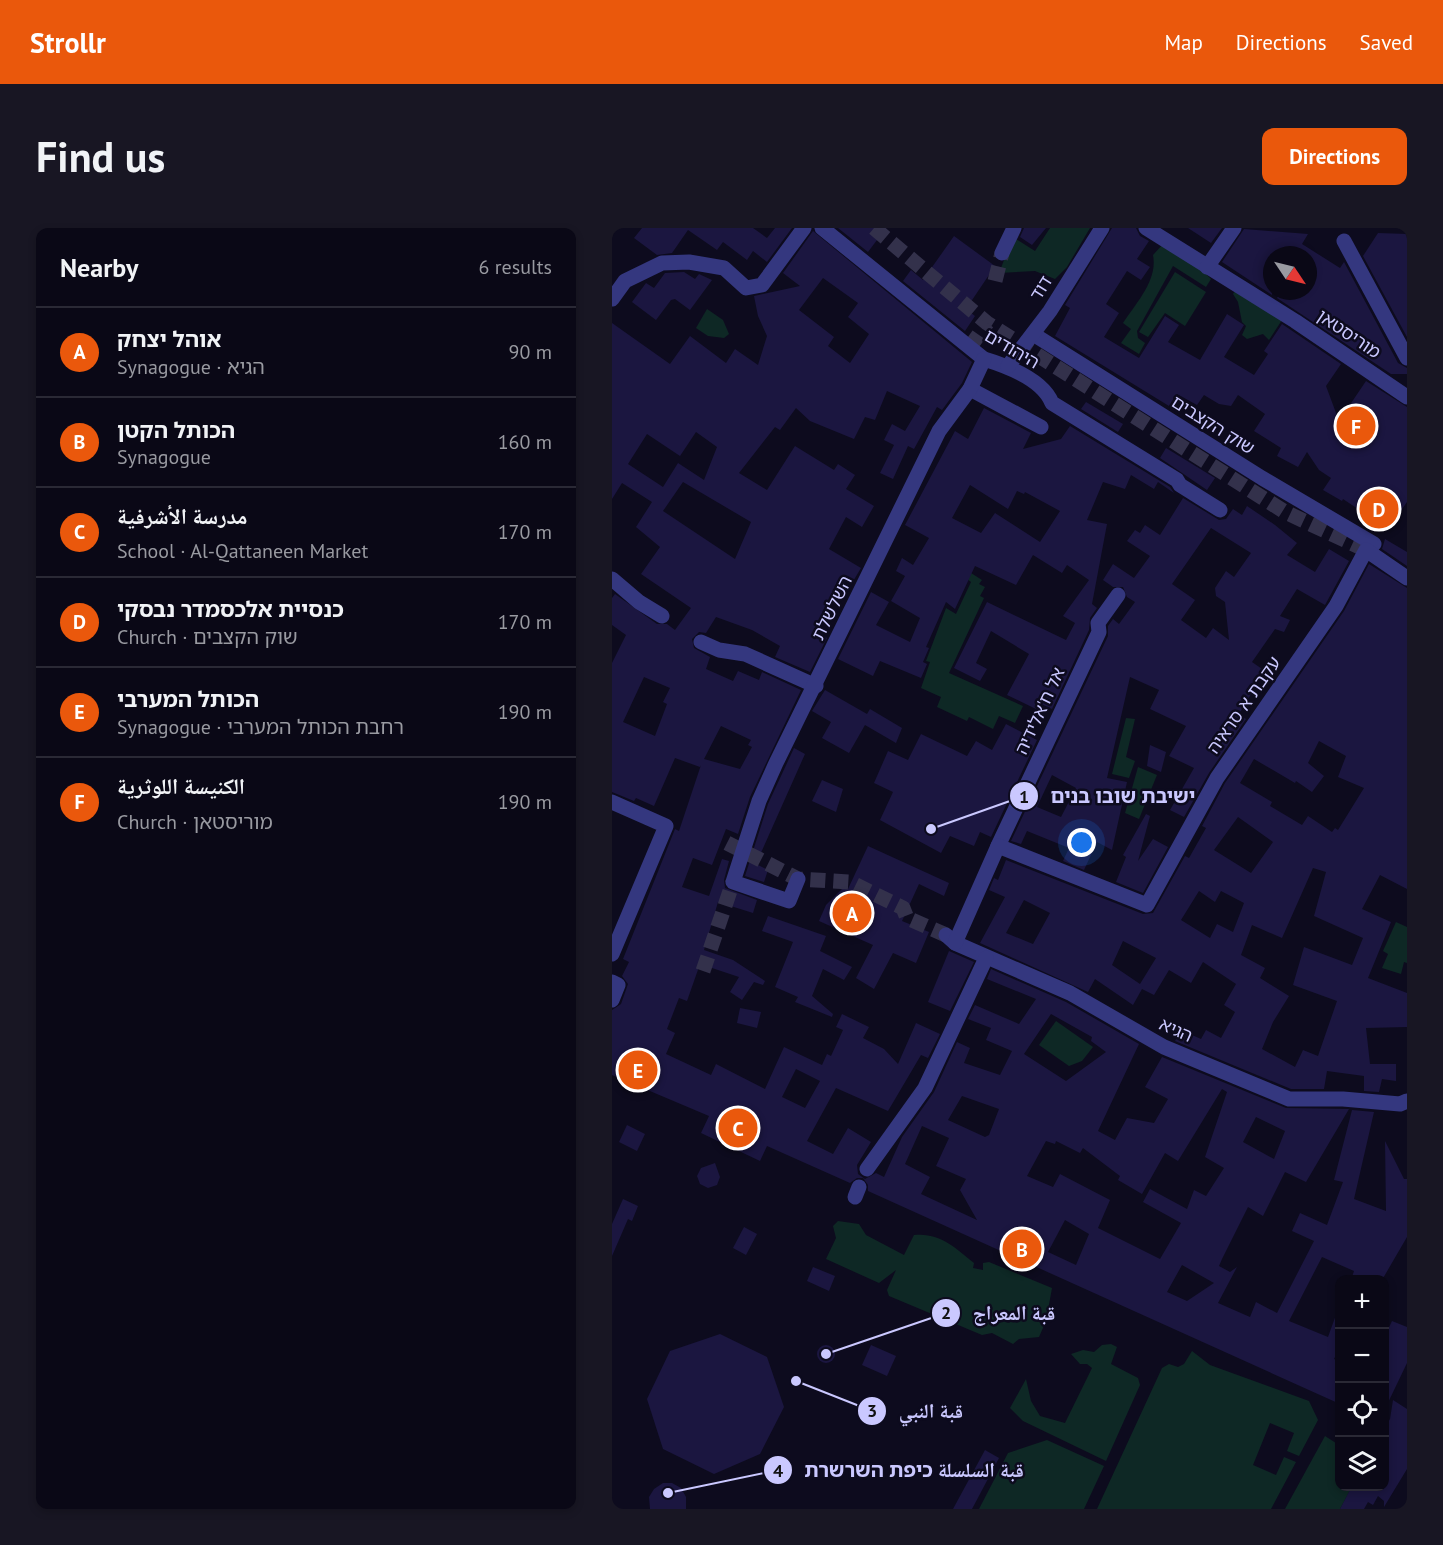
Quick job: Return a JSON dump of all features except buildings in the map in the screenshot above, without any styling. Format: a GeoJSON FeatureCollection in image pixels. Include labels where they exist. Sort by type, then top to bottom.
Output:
{"type":"FeatureCollection","features":[{"type":"Feature","properties":{"kind":"street"},"geometry":{"type":"LineString","coordinates":[[612,299],[626,281],[662,263],[706,264],[724,268],[746,288],[762,285],[804,228]]}},
{"type":"Feature","properties":{"kind":"street","name":"היהודים"},"geometry":{"type":"LineString","coordinates":[[822,228],[984,359],[1008,366],[1048,394],[1052,403],[1178,480],[1180,485],[1220,510]]}},
{"type":"Feature","properties":{"kind":"street"},"geometry":{"type":"LineString","coordinates":[[1002,253],[1014,228]]}},
{"type":"Feature","properties":{"kind":"street","name":"דוד"},"geometry":{"type":"LineString","coordinates":[[1008,366],[1033,334],[1102,228]]}},
{"type":"Feature","properties":{"kind":"street","name":"מוריסטאן"},"geometry":{"type":"LineString","coordinates":[[1146,228],[1295,321],[1407,397]]}},
{"type":"Feature","properties":{"kind":"street"},"geometry":{"type":"LineString","coordinates":[[1207,267],[1234,228]]}},
{"type":"Feature","properties":{"kind":"street"},"geometry":{"type":"LineString","coordinates":[[1344,241],[1407,358]]}},
{"type":"Feature","properties":{"kind":"street","name":"שוק הקצבים"},"geometry":{"type":"LineString","coordinates":[[1033,334],[1370,547],[1407,578]]}},
{"type":"Feature","properties":{"kind":"street","name":"השלשלת"},"geometry":{"type":"LineString","coordinates":[[798,879],[789,901],[733,882],[759,801],[939,431],[970,389],[984,359]]}},
{"type":"Feature","properties":{"kind":"street"},"geometry":{"type":"LineString","coordinates":[[970,389],[1041,427]]}},
{"type":"Feature","properties":{"kind":"street","name":"עקבת א סראיה"},"geometry":{"type":"LineString","coordinates":[[998,846],[1147,905],[1216,778],[1336,606],[1370,547]]}},
{"type":"Feature","properties":{"kind":"street"},"geometry":{"type":"LineString","coordinates":[[612,579],[639,602],[662,616]]}},
{"type":"Feature","properties":{"kind":"street","name":"אל ח'אלידיה"},"geometry":{"type":"LineString","coordinates":[[998,846],[1099,632],[1098,623],[1118,595]]}},
{"type":"Feature","properties":{"kind":"street"},"geometry":{"type":"LineString","coordinates":[[701,642],[719,650],[745,654],[816,686]]}},
{"type":"Feature","properties":{"kind":"street"},"geometry":{"type":"LineString","coordinates":[[612,802],[666,826],[612,954]]}},
{"type":"Feature","properties":{"kind":"street","name":"הגיא"},"geometry":{"type":"LineString","coordinates":[[998,846],[950,939],[986,958],[1070,993],[1128,1029],[1164,1047],[1289,1099],[1343,1099],[1400,1104],[1407,1101]]}},
{"type":"Feature","properties":{"kind":"street"},"geometry":{"type":"LineString","coordinates":[[867,1170],[925,1088],[986,958]]}},
{"type":"Feature","properties":{"kind":"street"},"geometry":{"type":"LineString","coordinates":[[612,982],[618,985],[612,1000]]}},
{"type":"Feature","properties":{"kind":"green space"},"geometry":{"type":"Polygon","coordinates":[[[1050,228],[1090,228],[1067,267],[1055,279],[1035,271],[999,273],[1013,237],[1035,251],[1050,228]]]}},
{"type":"Feature","properties":{"kind":"green space"},"geometry":{"type":"Polygon","coordinates":[[[1174,242],[1211,279],[1206,287],[1173,266],[1137,331],[1138,338],[1145,343],[1139,354],[1121,343],[1131,329],[1123,323],[1149,282],[1154,264],[1153,255],[1163,244],[1174,242]]]}},
{"type":"Feature","properties":{"kind":"green space"},"geometry":{"type":"Polygon","coordinates":[[[1175,272],[1206,292],[1185,326],[1165,313],[1148,337],[1139,332],[1175,272]]]}},
{"type":"Feature","properties":{"kind":"green space"},"geometry":{"type":"Polygon","coordinates":[[[1236,289],[1282,320],[1269,340],[1263,334],[1247,339],[1242,335],[1246,326],[1242,322],[1238,302],[1233,294],[1236,289]]]}},
{"type":"Feature","properties":{"kind":"green space"},"geometry":{"type":"Polygon","coordinates":[[[707,309],[723,320],[729,334],[724,338],[708,336],[696,328],[707,309]]]}},
{"type":"Feature","properties":{"kind":"green space"},"geometry":{"type":"Polygon","coordinates":[[[971,573],[982,580],[979,584],[985,587],[980,596],[984,598],[949,673],[1023,706],[1015,723],[999,716],[993,729],[969,717],[967,721],[937,707],[941,697],[921,688],[930,662],[926,661],[946,608],[956,614],[971,582],[967,579],[971,573]]]}},
{"type":"Feature","properties":{"kind":"green space"},"geometry":{"type":"Polygon","coordinates":[[[1126,718],[1135,719],[1126,757],[1135,761],[1129,778],[1112,774],[1126,718]]]}},
{"type":"Feature","properties":{"kind":"green space"},"geometry":{"type":"Polygon","coordinates":[[[1138,767],[1157,775],[1139,819],[1125,813],[1138,767]]]}},
{"type":"Feature","properties":{"kind":"green space"},"geometry":{"type":"Polygon","coordinates":[[[1396,922],[1407,927],[1407,963],[1404,962],[1401,974],[1382,968],[1388,954],[1383,951],[1396,922]]]}},
{"type":"Feature","properties":{"kind":"green space"},"geometry":{"type":"Polygon","coordinates":[[[1056,1021],[1093,1047],[1082,1061],[1069,1066],[1039,1045],[1056,1021]]]}},
{"type":"Feature","properties":{"kind":"green space"},"geometry":{"type":"Polygon","coordinates":[[[838,1221],[859,1224],[866,1235],[904,1255],[914,1235],[931,1236],[947,1242],[961,1252],[974,1263],[973,1268],[983,1270],[983,1263],[989,1262],[1052,1288],[1046,1321],[1039,1337],[1019,1339],[1013,1344],[992,1333],[982,1335],[889,1296],[887,1290],[896,1270],[879,1283],[826,1259],[836,1238],[833,1226],[838,1221]]]}},
{"type":"Feature","properties":{"kind":"green space"},"geometry":{"type":"Polygon","coordinates":[[[1111,1344],[1117,1347],[1111,1364],[1138,1378],[1140,1385],[1106,1461],[1023,1421],[1010,1408],[1026,1379],[1031,1401],[1040,1416],[1065,1423],[1092,1368],[1087,1364],[1080,1364],[1071,1354],[1083,1350],[1094,1352],[1102,1345],[1111,1344]]]}},
{"type":"Feature","properties":{"kind":"green space"},"geometry":{"type":"Polygon","coordinates":[[[1192,1351],[1210,1365],[1309,1401],[1318,1420],[1299,1456],[1287,1451],[1294,1433],[1270,1423],[1253,1465],[1276,1475],[1284,1457],[1296,1462],[1271,1509],[1097,1509],[1162,1368],[1169,1364],[1178,1367],[1184,1364],[1192,1351]]]}},
{"type":"Feature","properties":{"kind":"green space"},"geometry":{"type":"Polygon","coordinates":[[[1325,1436],[1335,1442],[1335,1491],[1350,1491],[1340,1509],[1285,1509],[1325,1436]]]}},
{"type":"Feature","properties":{"kind":"green space"},"geometry":{"type":"Polygon","coordinates":[[[1047,1440],[1104,1466],[1084,1509],[979,1509],[1008,1453],[1047,1440]]]}},
{"type":"Feature","properties":{"kind":"tunnel"},"geometry":{"type":"LineString","coordinates":[[874,228],[987,323],[1285,512],[1366,550]]}},
{"type":"Feature","properties":{"kind":"tunnel"},"geometry":{"type":"LineString","coordinates":[[995,281],[1002,253]]}},
{"type":"Feature","properties":{"kind":"tunnel"},"geometry":{"type":"LineString","coordinates":[[970,347],[987,323]]}},
{"type":"Feature","properties":{"kind":"tunnel"},"geometry":{"type":"LineString","coordinates":[[727,843],[798,879],[850,882],[903,908],[907,918],[946,935]]}},
{"type":"Feature","properties":{"kind":"tunnel"},"geometry":{"type":"LineString","coordinates":[[703,971],[733,882]]}},
{"type":"Feature","properties":{"kind":"place","name":"الكنيسة اللوثرية"},"geometry":{"type":"Point","coordinates":[1356,426]}},
{"type":"Feature","properties":{"kind":"place","name":"כנסיית אלכסמדר נבסקי"},"geometry":{"type":"Point","coordinates":[1379,509]}},
{"type":"Feature","properties":{"kind":"place","name":"ישיבת שובו בנים"},"geometry":{"type":"Point","coordinates":[931,829]}},
{"type":"Feature","properties":{"kind":"place","name":"אוהל יצחק"},"geometry":{"type":"Point","coordinates":[852,913]}},
{"type":"Feature","properties":{"kind":"place","name":"הכותל המערבי"},"geometry":{"type":"Point","coordinates":[638,1070]}},
{"type":"Feature","properties":{"kind":"place","name":"مدرسة الأشرفية"},"geometry":{"type":"Point","coordinates":[738,1128]}},
{"type":"Feature","properties":{"kind":"place","name":"הכותל הקטן"},"geometry":{"type":"Point","coordinates":[1022,1249]}},
{"type":"Feature","properties":{"kind":"place","name":"قبة المعراج"},"geometry":{"type":"Point","coordinates":[826,1354]}},
{"type":"Feature","properties":{"kind":"place","name":"قبة النبي"},"geometry":{"type":"Point","coordinates":[796,1381]}},
{"type":"Feature","properties":{"kind":"place","name":"قبة السلسلة כיפת השרשרת"},"geometry":{"type":"Point","coordinates":[668,1493]}}]}
